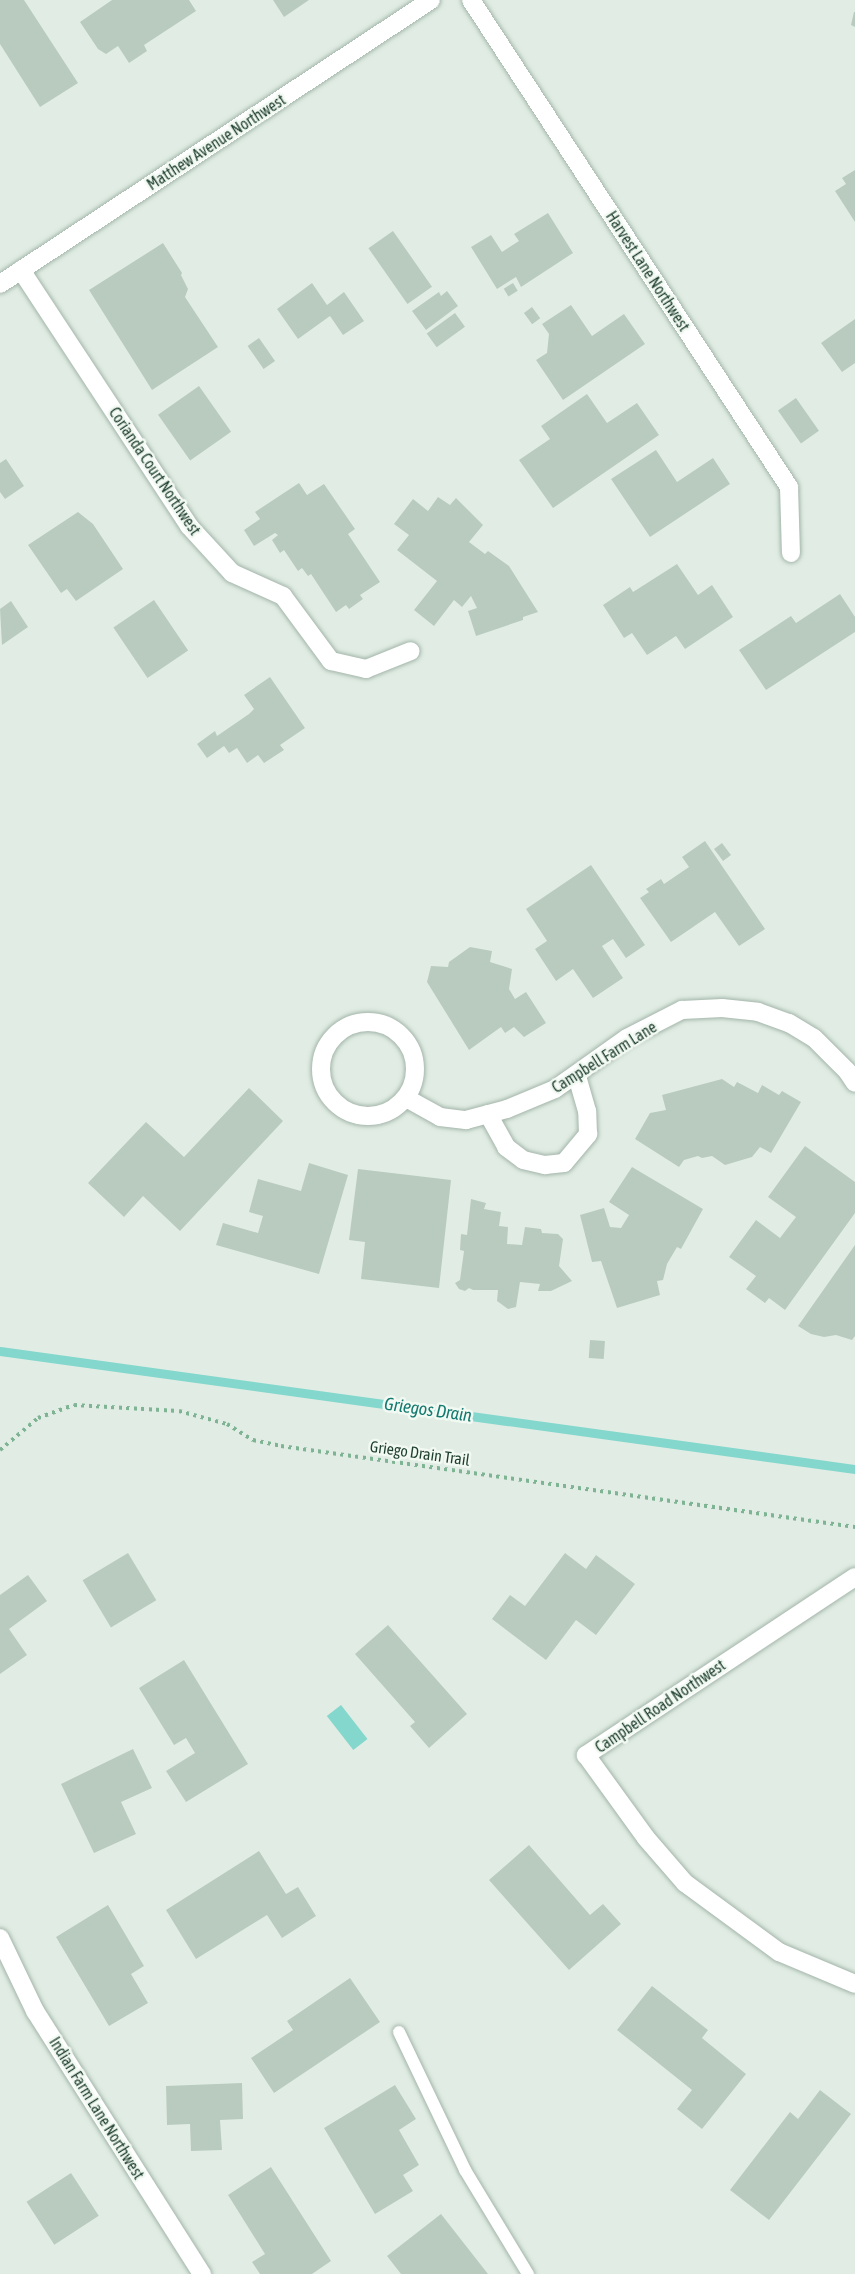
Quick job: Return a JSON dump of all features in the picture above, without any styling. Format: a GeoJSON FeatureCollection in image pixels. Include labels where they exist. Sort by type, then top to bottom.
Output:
{"type":"FeatureCollection","features":[{"type":"Feature","properties":{"kind":"street","name":"Matthew Avenue Northwest"},"geometry":{"type":"LineString","coordinates":[[0,284],[431,0]]}},
{"type":"Feature","properties":{"kind":"street","name":"Harvest Lane Northwest"},"geometry":{"type":"LineString","coordinates":[[471,0],[789,487],[791,553]]}},
{"type":"Feature","properties":{"kind":"street","name":"Corianda Court Northwest"},"geometry":{"type":"LineString","coordinates":[[21,270],[189,526],[232,573],[283,596],[331,660],[366,669],[411,651]]}},
{"type":"Feature","properties":{"kind":"street","name":"Campbell Farm Lane"},"geometry":{"type":"LineString","coordinates":[[406,1098],[440,1117],[466,1120],[488,1114],[555,1089],[577,1076],[627,1038],[682,1010],[722,1008],[758,1011],[789,1023],[814,1038],[847,1071],[855,1083]]}},
{"type":"Feature","properties":{"kind":"street"},"geometry":{"type":"LineString","coordinates":[[371,1022],[387,1026],[404,1038],[413,1053],[416,1068],[414,1083],[406,1098],[399,1106],[376,1116],[351,1113],[336,1105],[322,1080],[322,1058],[335,1036],[345,1028],[371,1022]]}},
{"type":"Feature","properties":{"kind":"street"},"geometry":{"type":"LineString","coordinates":[[488,1114],[506,1147],[523,1160],[544,1165],[564,1163],[588,1134],[587,1111],[577,1076]]}},
{"type":"Feature","properties":{"kind":"street","name":"Campbell Road Northwest"},"geometry":{"type":"LineString","coordinates":[[855,1577],[586,1755],[646,1838],[685,1883],[779,1952],[855,1984]]}},
{"type":"Feature","properties":{"kind":"street","name":"Indian Farm Lane Northwest"},"geometry":{"type":"LineString","coordinates":[[0,1938],[35,2011],[202,2274]]}},
{"type":"Feature","properties":{"kind":"lane"},"geometry":{"type":"LineString","coordinates":[[399,2032],[465,2170],[528,2274]]}},
{"type":"Feature","properties":{"kind":"path","name":"Griego Drain Trail"},"geometry":{"type":"LineString","coordinates":[[0,1450],[38,1418],[74,1406],[168,1410],[227,1424],[253,1440],[281,1446],[855,1527]]}},
{"type":"Feature","properties":{"kind":"water"},"geometry":{"type":"Polygon","coordinates":[[[341,1705],[367,1739],[353,1750],[327,1716],[341,1705]]]}},
{"type":"Feature","properties":{"kind":"building"},"geometry":{"type":"Polygon","coordinates":[[[0,0],[24,0],[78,83],[40,107],[0,44],[0,0]]]}},
{"type":"Feature","properties":{"kind":"building"},"geometry":{"type":"Polygon","coordinates":[[[112,0],[189,0],[196,11],[144,45],[147,51],[129,63],[118,46],[106,54],[98,49],[80,22],[112,0]]]}},
{"type":"Feature","properties":{"kind":"building"},"geometry":{"type":"Polygon","coordinates":[[[273,0],[309,0],[284,17],[273,0]]]}},
{"type":"Feature","properties":{"kind":"building"},"geometry":{"type":"Polygon","coordinates":[[[855,12],[855,27],[851,25],[855,12]]]}},
{"type":"Feature","properties":{"kind":"building"},"geometry":{"type":"Polygon","coordinates":[[[855,170],[855,222],[835,191],[846,184],[842,178],[855,170]]]}},
{"type":"Feature","properties":{"kind":"building"},"geometry":{"type":"Polygon","coordinates":[[[548,213],[573,253],[521,287],[516,277],[497,289],[471,247],[491,235],[502,252],[519,241],[514,234],[548,213]]]}},
{"type":"Feature","properties":{"kind":"building"},"geometry":{"type":"Polygon","coordinates":[[[393,231],[432,287],[407,304],[368,248],[393,231]]]}},
{"type":"Feature","properties":{"kind":"building"},"geometry":{"type":"Polygon","coordinates":[[[163,243],[182,273],[188,289],[185,297],[218,347],[152,390],[89,290],[163,243]]]}},
{"type":"Feature","properties":{"kind":"building"},"geometry":{"type":"Polygon","coordinates":[[[312,283],[327,305],[344,292],[364,321],[343,335],[330,316],[298,339],[277,309],[312,283]]]}},
{"type":"Feature","properties":{"kind":"building"},"geometry":{"type":"Polygon","coordinates":[[[513,283],[518,291],[508,296],[504,289],[513,283]]]}},
{"type":"Feature","properties":{"kind":"building"},"geometry":{"type":"Polygon","coordinates":[[[447,291],[458,306],[426,330],[412,311],[439,292],[441,296],[447,291]]]}},
{"type":"Feature","properties":{"kind":"building"},"geometry":{"type":"Polygon","coordinates":[[[571,305],[592,336],[624,314],[645,344],[563,400],[536,360],[547,353],[549,334],[542,324],[571,305]]]}},
{"type":"Feature","properties":{"kind":"building"},"geometry":{"type":"Polygon","coordinates":[[[532,307],[540,318],[532,324],[524,313],[532,307]]]}},
{"type":"Feature","properties":{"kind":"building"},"geometry":{"type":"Polygon","coordinates":[[[455,313],[465,327],[437,347],[427,334],[455,313]]]}},
{"type":"Feature","properties":{"kind":"building"},"geometry":{"type":"Polygon","coordinates":[[[855,319],[855,363],[842,372],[821,343],[855,319]]]}},
{"type":"Feature","properties":{"kind":"building"},"geometry":{"type":"Polygon","coordinates":[[[259,338],[275,361],[264,369],[248,346],[259,338]]]}},
{"type":"Feature","properties":{"kind":"building"},"geometry":{"type":"Polygon","coordinates":[[[199,386],[231,432],[190,461],[158,415],[199,386]]]}},
{"type":"Feature","properties":{"kind":"building"},"geometry":{"type":"Polygon","coordinates":[[[587,394],[607,423],[637,403],[659,435],[553,508],[519,460],[550,439],[541,426],[587,394]]]}},
{"type":"Feature","properties":{"kind":"building"},"geometry":{"type":"Polygon","coordinates":[[[796,398],[819,431],[801,443],[778,411],[796,398]]]}},
{"type":"Feature","properties":{"kind":"building"},"geometry":{"type":"Polygon","coordinates":[[[656,450],[677,482],[713,458],[730,484],[650,537],[611,479],[656,450]]]}},
{"type":"Feature","properties":{"kind":"building"},"geometry":{"type":"Polygon","coordinates":[[[6,459],[24,486],[5,499],[0,492],[0,463],[6,459]]]}},
{"type":"Feature","properties":{"kind":"building"},"geometry":{"type":"Polygon","coordinates":[[[299,483],[307,495],[324,484],[355,529],[348,534],[380,582],[360,595],[363,599],[349,609],[346,605],[336,612],[311,574],[308,576],[302,568],[298,571],[284,550],[280,553],[272,540],[278,535],[275,533],[254,546],[244,530],[260,519],[255,512],[299,483]]]}},
{"type":"Feature","properties":{"kind":"building"},"geometry":{"type":"Polygon","coordinates":[[[438,497],[450,505],[456,498],[483,525],[469,542],[485,554],[488,551],[509,566],[538,612],[523,617],[523,620],[476,636],[468,611],[477,608],[471,596],[462,607],[454,600],[434,626],[414,610],[437,581],[397,550],[409,535],[394,524],[413,499],[428,511],[438,497]]]}},
{"type":"Feature","properties":{"kind":"building"},"geometry":{"type":"Polygon","coordinates":[[[78,512],[93,524],[123,569],[76,601],[67,589],[61,593],[28,545],[78,512]]]}},
{"type":"Feature","properties":{"kind":"building"},"geometry":{"type":"Polygon","coordinates":[[[677,564],[698,595],[712,585],[733,617],[685,649],[676,636],[647,655],[632,633],[624,638],[603,605],[630,587],[633,592],[677,564]]]}},
{"type":"Feature","properties":{"kind":"building"},"geometry":{"type":"Polygon","coordinates":[[[840,594],[855,617],[855,632],[766,690],[739,650],[791,616],[796,623],[840,594]]]}},
{"type":"Feature","properties":{"kind":"building"},"geometry":{"type":"Polygon","coordinates":[[[154,600],[188,651],[147,678],[113,627],[154,600]]]}},
{"type":"Feature","properties":{"kind":"building"},"geometry":{"type":"Polygon","coordinates":[[[11,601],[28,627],[2,645],[0,609],[11,601]]]}},
{"type":"Feature","properties":{"kind":"building"},"geometry":{"type":"Polygon","coordinates":[[[270,677],[305,728],[280,745],[284,750],[264,763],[258,755],[247,763],[237,748],[229,753],[224,746],[207,758],[197,744],[215,731],[217,736],[249,714],[254,709],[244,695],[270,677]]]}},
{"type":"Feature","properties":{"kind":"building"},"geometry":{"type":"Polygon","coordinates":[[[705,841],[765,929],[739,946],[715,912],[671,942],[640,898],[649,892],[646,889],[661,879],[664,884],[689,867],[682,857],[705,841]]]}},
{"type":"Feature","properties":{"kind":"building"},"geometry":{"type":"Polygon","coordinates":[[[722,843],[731,855],[723,861],[714,849],[722,843]]]}},
{"type":"Feature","properties":{"kind":"building"},"geometry":{"type":"Polygon","coordinates":[[[591,865],[645,945],[626,958],[613,939],[602,946],[623,978],[593,998],[573,969],[556,981],[535,949],[547,941],[526,909],[591,865]]]}},
{"type":"Feature","properties":{"kind":"building"},"geometry":{"type":"Polygon","coordinates":[[[470,947],[492,951],[490,962],[512,969],[509,989],[515,999],[526,992],[546,1023],[524,1037],[514,1027],[505,1033],[501,1027],[469,1050],[427,982],[431,966],[448,967],[449,962],[470,947]]]}},
{"type":"Feature","properties":{"kind":"building"},"geometry":{"type":"Polygon","coordinates":[[[722,1079],[734,1087],[737,1082],[758,1093],[762,1085],[779,1095],[782,1091],[801,1102],[771,1153],[760,1147],[752,1157],[725,1165],[712,1156],[702,1158],[698,1156],[684,1160],[679,1167],[635,1139],[650,1113],[666,1110],[662,1095],[722,1079]]]}},
{"type":"Feature","properties":{"kind":"building"},"geometry":{"type":"Polygon","coordinates":[[[249,1088],[283,1121],[180,1231],[143,1196],[124,1217],[88,1183],[146,1122],[184,1157],[249,1088]]]}},
{"type":"Feature","properties":{"kind":"building"},"geometry":{"type":"Polygon","coordinates":[[[805,1146],[855,1182],[855,1213],[785,1310],[769,1298],[765,1303],[746,1289],[756,1276],[729,1257],[756,1220],[780,1238],[796,1217],[768,1197],[805,1146]]]}},
{"type":"Feature","properties":{"kind":"building"},"geometry":{"type":"Polygon","coordinates":[[[309,1163],[348,1175],[319,1274],[216,1245],[223,1223],[258,1233],[263,1216],[249,1212],[258,1179],[301,1191],[309,1163]]]}},
{"type":"Feature","properties":{"kind":"building"},"geometry":{"type":"Polygon","coordinates":[[[632,1167],[703,1209],[681,1249],[677,1247],[667,1264],[663,1280],[657,1281],[660,1295],[617,1308],[601,1261],[592,1262],[580,1215],[604,1208],[610,1227],[621,1228],[629,1215],[609,1202],[632,1167]]]}},
{"type":"Feature","properties":{"kind":"building"},"geometry":{"type":"Polygon","coordinates":[[[358,1169],[451,1180],[439,1288],[361,1279],[365,1242],[349,1240],[358,1169]]]}},
{"type":"Feature","properties":{"kind":"building"},"geometry":{"type":"Polygon","coordinates":[[[471,1199],[486,1203],[484,1209],[501,1212],[499,1226],[508,1227],[507,1244],[522,1245],[525,1227],[541,1229],[542,1233],[558,1234],[563,1239],[559,1266],[572,1281],[551,1291],[538,1291],[540,1284],[520,1282],[516,1307],[508,1309],[497,1301],[498,1290],[469,1288],[465,1291],[459,1289],[455,1283],[460,1280],[464,1251],[460,1250],[461,1234],[467,1235],[471,1199]]]}},
{"type":"Feature","properties":{"kind":"building"},"geometry":{"type":"Polygon","coordinates":[[[855,1245],[855,1336],[852,1340],[836,1335],[824,1337],[811,1334],[798,1326],[855,1245]]]}},
{"type":"Feature","properties":{"kind":"building"},"geometry":{"type":"Polygon","coordinates":[[[590,1340],[605,1341],[604,1359],[589,1358],[590,1340]]]}},
{"type":"Feature","properties":{"kind":"building"},"geometry":{"type":"Polygon","coordinates":[[[128,1553],[156,1600],[111,1627],[83,1580],[128,1553]]]}},
{"type":"Feature","properties":{"kind":"building"},"geometry":{"type":"Polygon","coordinates":[[[565,1553],[586,1569],[596,1555],[635,1584],[596,1635],[576,1620],[546,1660],[492,1619],[510,1595],[525,1606],[565,1553]]]}},
{"type":"Feature","properties":{"kind":"building"},"geometry":{"type":"Polygon","coordinates":[[[28,1575],[47,1601],[9,1629],[27,1655],[0,1674],[0,1595],[28,1575]]]}},
{"type":"Feature","properties":{"kind":"building"},"geometry":{"type":"Polygon","coordinates":[[[388,1625],[467,1714],[429,1748],[410,1726],[415,1722],[355,1654],[388,1625]]]}},
{"type":"Feature","properties":{"kind":"building"},"geometry":{"type":"Polygon","coordinates":[[[184,1660],[248,1764],[186,1802],[166,1771],[195,1753],[186,1738],[174,1745],[139,1688],[184,1660]]]}},
{"type":"Feature","properties":{"kind":"building"},"geometry":{"type":"Polygon","coordinates":[[[133,1749],[152,1788],[121,1802],[136,1834],[94,1853],[61,1784],[133,1749]]]}},
{"type":"Feature","properties":{"kind":"building"},"geometry":{"type":"Polygon","coordinates":[[[529,1845],[590,1915],[603,1904],[621,1924],[569,1970],[489,1880],[529,1845]]]}},
{"type":"Feature","properties":{"kind":"building"},"geometry":{"type":"Polygon","coordinates":[[[259,1851],[286,1894],[298,1887],[316,1916],[282,1938],[267,1915],[196,1959],[166,1910],[259,1851]]]}},
{"type":"Feature","properties":{"kind":"building"},"geometry":{"type":"Polygon","coordinates":[[[108,1905],[144,1966],[131,1974],[148,2003],[109,2026],[56,1937],[108,1905]]]}},
{"type":"Feature","properties":{"kind":"building"},"geometry":{"type":"Polygon","coordinates":[[[350,1978],[380,2022],[274,2093],[251,2058],[293,2030],[287,2021],[350,1978]]]}},
{"type":"Feature","properties":{"kind":"building"},"geometry":{"type":"Polygon","coordinates":[[[652,1986],[708,2030],[702,2038],[746,2074],[702,2129],[677,2109],[692,2090],[617,2030],[652,1986]]]}},
{"type":"Feature","properties":{"kind":"building"},"geometry":{"type":"Polygon","coordinates":[[[242,2083],[243,2119],[220,2120],[222,2150],[191,2151],[190,2124],[167,2125],[166,2086],[242,2083]]]}},
{"type":"Feature","properties":{"kind":"building"},"geometry":{"type":"Polygon","coordinates":[[[395,2085],[416,2119],[399,2130],[419,2165],[403,2175],[413,2191],[375,2214],[324,2128],[395,2085]]]}},
{"type":"Feature","properties":{"kind":"building"},"geometry":{"type":"Polygon","coordinates":[[[820,2090],[851,2114],[769,2220],[730,2190],[790,2112],[798,2119],[820,2090]]]}},
{"type":"Feature","properties":{"kind":"building"},"geometry":{"type":"Polygon","coordinates":[[[271,2167],[331,2261],[312,2274],[260,2274],[252,2262],[265,2254],[228,2195],[271,2167]]]}},
{"type":"Feature","properties":{"kind":"building"},"geometry":{"type":"Polygon","coordinates":[[[71,2173],[99,2216],[54,2245],[27,2202],[71,2173]]]}},
{"type":"Feature","properties":{"kind":"building"},"geometry":{"type":"Polygon","coordinates":[[[441,2214],[488,2274],[401,2274],[387,2256],[441,2214]]]}},
{"type":"Feature","properties":{"kind":"waterway","name":"Griegos Drain"},"geometry":{"type":"LineString","coordinates":[[0,1351],[855,1469]]}}]}
